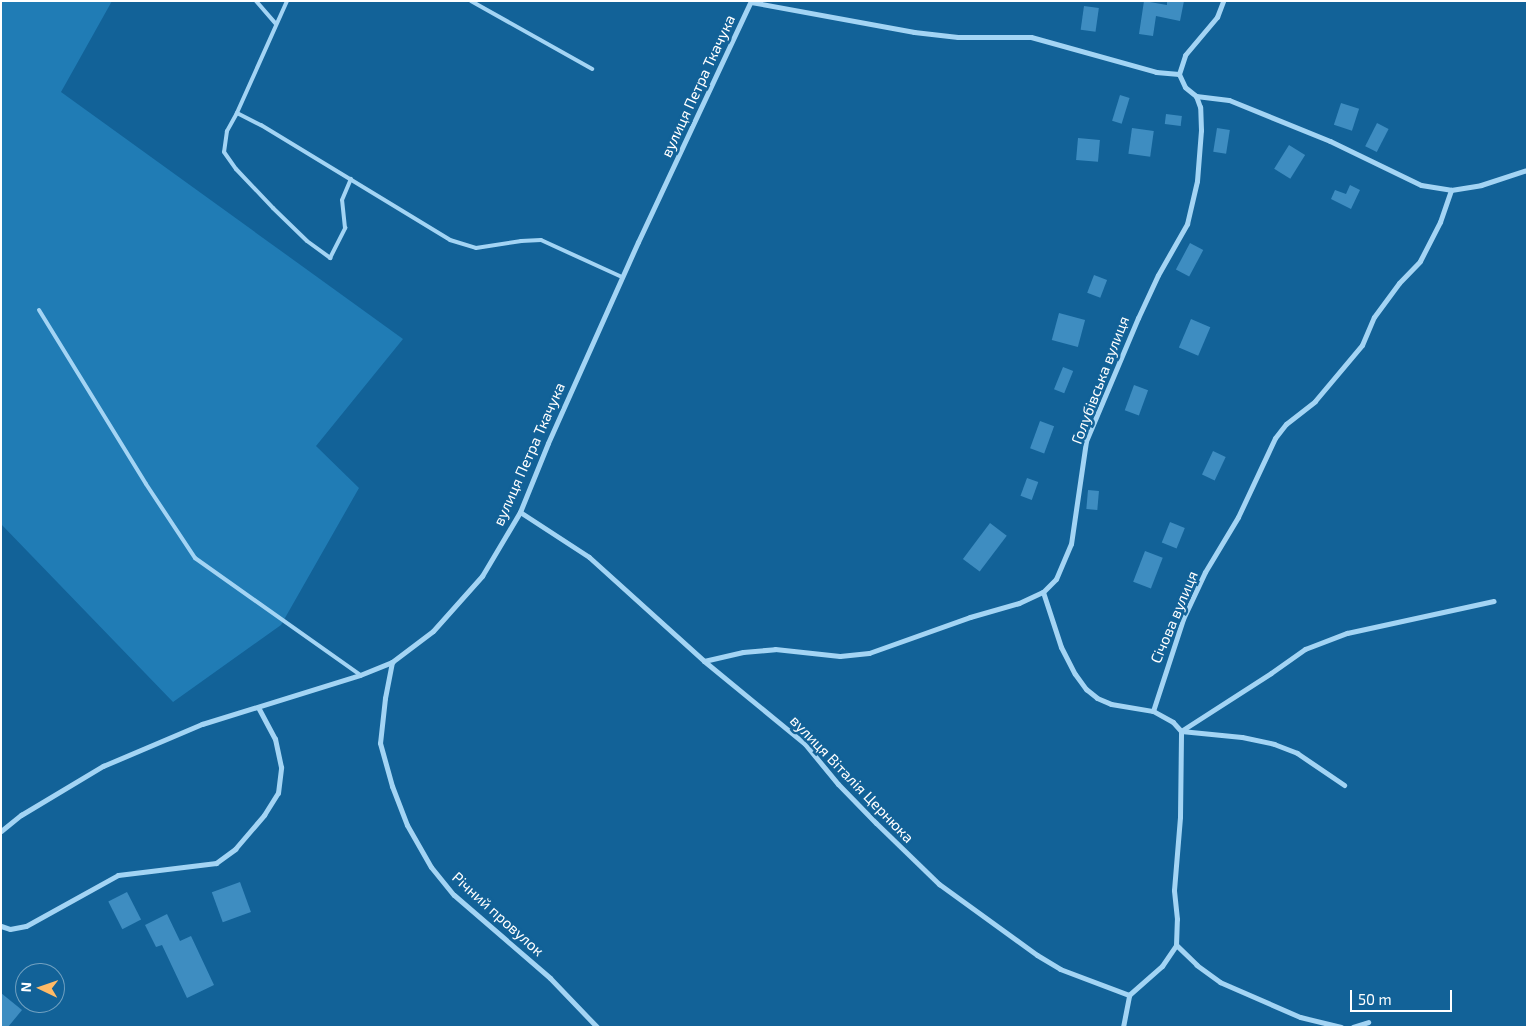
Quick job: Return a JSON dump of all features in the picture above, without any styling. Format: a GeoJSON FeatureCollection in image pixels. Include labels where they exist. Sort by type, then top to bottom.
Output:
{"type":"FeatureCollection","features":[{"type":"Feature","properties":{"kind":"street"},"geometry":{"type":"LineString","coordinates":[[751,1],[914,32],[958,37],[1031,37],[1156,72],[1179,74],[1185,55],[1217,17],[1223,1]]}},
{"type":"Feature","properties":{"kind":"street","name":"вулиця Петра Ткачука"},"geometry":{"type":"LineString","coordinates":[[1,832],[21,815],[103,766],[202,724],[360,675],[392,662],[433,631],[482,576],[520,512],[548,443],[622,277],[751,1]]}},
{"type":"Feature","properties":{"kind":"street","name":"Голубівська вулиця"},"geometry":{"type":"LineString","coordinates":[[704,662],[743,652],[775,649],[840,656],[869,653],[970,616],[1020,603],[1044,592],[1056,578],[1071,544],[1089,434],[1158,275],[1187,224],[1197,181],[1201,130],[1200,108],[1196,96],[1185,87],[1179,74]]}},
{"type":"Feature","properties":{"kind":"street"},"geometry":{"type":"LineString","coordinates":[[1196,96],[1229,100],[1330,141],[1420,185],[1451,190],[1481,185],[1527,170]]}},
{"type":"Feature","properties":{"kind":"street","name":"Січова вулиця"},"geometry":{"type":"LineString","coordinates":[[1152,711],[1183,619],[1205,572],[1238,517],[1275,438],[1286,424],[1315,401],[1362,345],[1374,318],[1399,283],[1420,261],[1440,222],[1451,190]]}},
{"type":"Feature","properties":{"kind":"street","name":"вулиця Віталія Цернюка"},"geometry":{"type":"LineString","coordinates":[[520,512],[589,557],[704,662],[805,744],[838,784],[939,884],[1037,956],[1060,969],[1129,995]]}},
{"type":"Feature","properties":{"kind":"street"},"geometry":{"type":"LineString","coordinates":[[1044,592],[1061,647],[1075,674],[1086,689],[1097,698],[1111,704],[1152,711],[1173,722],[1181,731],[1180,817],[1174,890],[1177,919],[1176,945],[1162,966],[1129,995],[1123,1027]]}},
{"type":"Feature","properties":{"kind":"street"},"geometry":{"type":"LineString","coordinates":[[1181,731],[1271,674],[1305,649],[1348,633],[1494,601]]}},
{"type":"Feature","properties":{"kind":"street","name":"Річний провулок"},"geometry":{"type":"LineString","coordinates":[[392,662],[385,698],[380,743],[392,786],[407,825],[431,868],[454,895],[550,978],[597,1027]]}},
{"type":"Feature","properties":{"kind":"street"},"geometry":{"type":"LineString","coordinates":[[1,926],[10,929],[26,926],[118,876],[216,863],[235,849],[264,815],[278,793],[281,767],[274,739],[258,707]]}},
{"type":"Feature","properties":{"kind":"street"},"geometry":{"type":"LineString","coordinates":[[1181,731],[1242,737],[1274,744],[1297,753],[1344,785]]}},
{"type":"Feature","properties":{"kind":"street"},"geometry":{"type":"LineString","coordinates":[[1176,945],[1197,965],[1220,982],[1300,1018],[1341,1027]]}},
{"type":"Feature","properties":{"kind":"street"},"geometry":{"type":"LineString","coordinates":[[1353,1027],[1368,1022]]}},
{"type":"Feature","properties":{"kind":"lane"},"geometry":{"type":"LineString","coordinates":[[256,1],[276,24]]}},
{"type":"Feature","properties":{"kind":"lane"},"geometry":{"type":"LineString","coordinates":[[287,1],[238,114],[227,131],[224,152],[236,169],[273,208],[307,241],[330,258],[345,228],[342,200],[351,179]]}},
{"type":"Feature","properties":{"kind":"lane"},"geometry":{"type":"LineString","coordinates":[[471,1],[592,69]]}},
{"type":"Feature","properties":{"kind":"lane"},"geometry":{"type":"LineString","coordinates":[[238,114],[261,125],[450,240],[476,248],[541,240],[622,277]]}},
{"type":"Feature","properties":{"kind":"lane"},"geometry":{"type":"LineString","coordinates":[[39,310],[146,484],[195,558],[360,675]]}},
{"type":"Feature","properties":{"kind":"shaded area"},"geometry":{"type":"Polygon","coordinates":[[[1,1],[112,1],[61,92],[403,339],[316,446],[359,488],[281,625],[173,702],[1,524],[1,1]]]}},
{"type":"Feature","properties":{"kind":"building"},"geometry":{"type":"Polygon","coordinates":[[[1144,1],[1167,5],[1167,1],[1184,1],[1180,21],[1156,16],[1153,36],[1139,34],[1144,1]]]}},
{"type":"Feature","properties":{"kind":"building"},"geometry":{"type":"Polygon","coordinates":[[[1084,6],[1099,8],[1096,32],[1081,30],[1084,6]]]}},
{"type":"Feature","properties":{"kind":"building"},"geometry":{"type":"Polygon","coordinates":[[[1120,95],[1130,98],[1122,124],[1112,121],[1120,95]]]}},
{"type":"Feature","properties":{"kind":"building"},"geometry":{"type":"Polygon","coordinates":[[[1341,103],[1359,109],[1352,131],[1334,125],[1341,103]]]}},
{"type":"Feature","properties":{"kind":"building"},"geometry":{"type":"Polygon","coordinates":[[[1166,114],[1182,116],[1181,126],[1165,124],[1166,114]]]}},
{"type":"Feature","properties":{"kind":"building"},"geometry":{"type":"Polygon","coordinates":[[[1377,123],[1389,129],[1377,152],[1365,146],[1377,123]]]}},
{"type":"Feature","properties":{"kind":"building"},"geometry":{"type":"Polygon","coordinates":[[[1132,128],[1154,131],[1150,157],[1128,154],[1132,128]]]}},
{"type":"Feature","properties":{"kind":"building"},"geometry":{"type":"Polygon","coordinates":[[[1217,128],[1230,130],[1226,154],[1213,152],[1217,128]]]}},
{"type":"Feature","properties":{"kind":"building"},"geometry":{"type":"Polygon","coordinates":[[[1078,138],[1100,140],[1098,162],[1076,160],[1078,138]]]}},
{"type":"Feature","properties":{"kind":"building"},"geometry":{"type":"Polygon","coordinates":[[[1289,145],[1305,155],[1290,179],[1274,169],[1289,145]]]}},
{"type":"Feature","properties":{"kind":"building"},"geometry":{"type":"Polygon","coordinates":[[[1350,185],[1360,190],[1351,209],[1331,199],[1335,190],[1346,194],[1350,185]]]}},
{"type":"Feature","properties":{"kind":"building"},"geometry":{"type":"Polygon","coordinates":[[[1190,243],[1203,250],[1189,277],[1176,269],[1190,243]]]}},
{"type":"Feature","properties":{"kind":"building"},"geometry":{"type":"Polygon","coordinates":[[[1094,275],[1107,280],[1100,298],[1087,293],[1094,275]]]}},
{"type":"Feature","properties":{"kind":"building"},"geometry":{"type":"Polygon","coordinates":[[[1059,313],[1085,320],[1078,347],[1052,340],[1059,313]]]}},
{"type":"Feature","properties":{"kind":"building"},"geometry":{"type":"Polygon","coordinates":[[[1191,319],[1210,327],[1198,356],[1179,348],[1191,319]]]}},
{"type":"Feature","properties":{"kind":"building"},"geometry":{"type":"Polygon","coordinates":[[[1063,367],[1073,371],[1064,393],[1054,389],[1063,367]]]}},
{"type":"Feature","properties":{"kind":"building"},"geometry":{"type":"Polygon","coordinates":[[[1134,385],[1148,390],[1139,416],[1125,410],[1134,385]]]}},
{"type":"Feature","properties":{"kind":"building"},"geometry":{"type":"Polygon","coordinates":[[[1040,421],[1054,426],[1044,453],[1030,448],[1040,421]]]}},
{"type":"Feature","properties":{"kind":"building"},"geometry":{"type":"Polygon","coordinates":[[[1213,451],[1226,457],[1215,480],[1202,475],[1213,451]]]}},
{"type":"Feature","properties":{"kind":"building"},"geometry":{"type":"Polygon","coordinates":[[[1027,478],[1038,482],[1032,500],[1021,496],[1027,478]]]}},
{"type":"Feature","properties":{"kind":"building"},"geometry":{"type":"Polygon","coordinates":[[[1088,490],[1099,491],[1097,510],[1086,509],[1088,490]]]}},
{"type":"Feature","properties":{"kind":"building"},"geometry":{"type":"Polygon","coordinates":[[[1170,522],[1185,528],[1177,548],[1162,542],[1170,522]]]}},
{"type":"Feature","properties":{"kind":"building"},"geometry":{"type":"Polygon","coordinates":[[[990,523],[1007,536],[980,572],[963,559],[990,523]]]}},
{"type":"Feature","properties":{"kind":"building"},"geometry":{"type":"Polygon","coordinates":[[[1145,551],[1163,558],[1151,589],[1133,582],[1145,551]]]}},
{"type":"Feature","properties":{"kind":"building"},"geometry":{"type":"Polygon","coordinates":[[[240,882],[251,912],[223,922],[212,892],[240,882]]]}},
{"type":"Feature","properties":{"kind":"building"},"geometry":{"type":"Polygon","coordinates":[[[127,892],[141,920],[122,929],[108,902],[127,892]]]}},
{"type":"Feature","properties":{"kind":"building"},"geometry":{"type":"Polygon","coordinates":[[[167,914],[180,941],[191,936],[214,985],[187,998],[162,945],[156,947],[145,925],[167,914]]]}},
{"type":"Feature","properties":{"kind":"building"},"geometry":{"type":"Polygon","coordinates":[[[1,993],[15,1004],[15,1013],[20,1013],[8,1027],[1,1027],[1,993]]]}}]}
